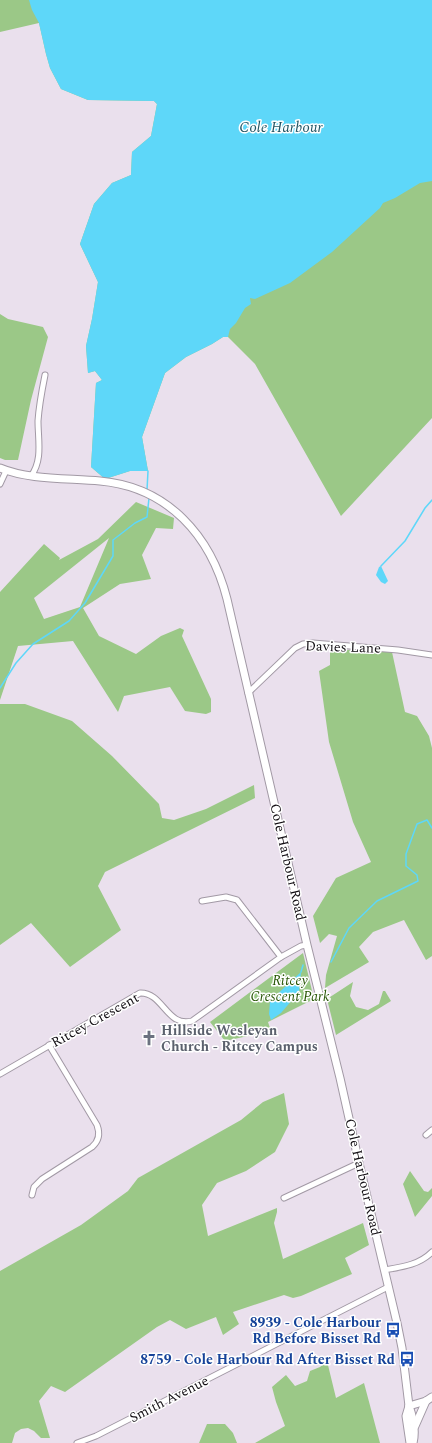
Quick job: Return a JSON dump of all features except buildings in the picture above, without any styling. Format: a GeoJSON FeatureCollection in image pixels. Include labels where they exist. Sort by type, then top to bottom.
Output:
{"type":"FeatureCollection","features":[{"type":"Feature","properties":{"kind":"main road","name":"Cole Harbour Road"},"geometry":{"type":"LineString","coordinates":[[3,470],[31,476],[100,481],[130,487],[159,499],[187,521],[201,538],[222,580],[307,945],[340,1078],[402,1348],[409,1406],[414,1428],[413,1443]]}},
{"type":"Feature","properties":{"kind":"main road"},"geometry":{"type":"LineString","coordinates":[[409,1406],[429,1399]]}},
{"type":"Feature","properties":{"kind":"main road"},"geometry":{"type":"LineString","coordinates":[[414,1428],[418,1416],[429,1399]]}},
{"type":"Feature","properties":{"kind":"main road","name":"Cole Harbour Road"},"geometry":{"type":"LineString","coordinates":[[409,1406],[406,1416],[410,1443]]}},
{"type":"Feature","properties":{"kind":"street"},"geometry":{"type":"LineString","coordinates":[[31,476],[35,471],[38,459],[38,421],[45,375]]}},
{"type":"Feature","properties":{"kind":"street"},"geometry":{"type":"LineString","coordinates":[[0,484],[3,470]]}},
{"type":"Feature","properties":{"kind":"street","name":"Davies Lane"},"geometry":{"type":"LineString","coordinates":[[248,693],[293,649],[303,644],[313,643],[398,650],[432,655]]}},
{"type":"Feature","properties":{"kind":"street"},"geometry":{"type":"LineString","coordinates":[[202,901],[226,897],[237,900],[281,957]]}},
{"type":"Feature","properties":{"kind":"street","name":"Ritcey Crescent"},"geometry":{"type":"LineString","coordinates":[[0,1074],[140,993],[146,993],[153,997],[176,1020],[183,1022],[192,1021],[281,957],[301,946],[307,945]]}},
{"type":"Feature","properties":{"kind":"street"},"geometry":{"type":"LineString","coordinates":[[32,1195],[34,1187],[40,1181],[92,1147],[99,1136],[96,1123],[49,1045]]}},
{"type":"Feature","properties":{"kind":"street"},"geometry":{"type":"LineString","coordinates":[[426,1135],[432,1130]]}},
{"type":"Feature","properties":{"kind":"street"},"geometry":{"type":"LineString","coordinates":[[284,1198],[359,1163]]}},
{"type":"Feature","properties":{"kind":"street"},"geometry":{"type":"LineString","coordinates":[[384,1270],[415,1264],[423,1260],[432,1252]]}},
{"type":"Feature","properties":{"kind":"street","name":"Smith Avenue"},"geometry":{"type":"LineString","coordinates":[[77,1443],[96,1436],[388,1287]]}},
{"type":"Feature","properties":{"kind":"green space","name":"Cole Harbour"},"geometry":{"type":"Polygon","coordinates":[[[0,0],[432,0],[432,418],[341,516],[255,364],[228,337],[223,337],[186,357],[165,373],[142,437],[148,471],[130,471],[105,479],[91,467],[96,383],[102,380],[95,371],[88,373],[86,346],[98,282],[80,244],[94,204],[112,183],[131,175],[132,152],[151,136],[157,104],[154,101],[88,100],[61,89],[50,68],[39,23],[0,32],[0,0]]]}},
{"type":"Feature","properties":{"kind":"green space"},"geometry":{"type":"Polygon","coordinates":[[[0,314],[8,319],[43,327],[48,337],[31,400],[18,460],[5,460],[0,458],[0,314]]]}},
{"type":"Feature","properties":{"kind":"green space"},"geometry":{"type":"Polygon","coordinates":[[[136,502],[174,518],[173,529],[156,528],[142,555],[151,579],[120,584],[83,608],[99,636],[136,654],[161,636],[180,628],[184,630],[182,636],[211,699],[211,712],[206,714],[185,711],[170,687],[124,696],[118,712],[73,641],[18,646],[0,700],[0,592],[44,544],[60,558],[59,560],[98,539],[136,502]],[[109,538],[34,598],[44,619],[80,607],[109,538]]]}},
{"type":"Feature","properties":{"kind":"green space"},"geometry":{"type":"Polygon","coordinates":[[[330,649],[392,652],[405,712],[417,716],[429,736],[432,748],[432,956],[426,960],[404,920],[373,932],[359,947],[369,962],[325,988],[326,975],[337,936],[329,934],[320,943],[313,916],[336,878],[371,862],[353,822],[329,742],[319,671],[330,665],[330,649]]]}},
{"type":"Feature","properties":{"kind":"green space"},"geometry":{"type":"Polygon","coordinates":[[[0,704],[25,704],[72,721],[112,756],[159,804],[162,818],[174,820],[206,809],[254,785],[255,798],[105,872],[98,886],[121,930],[70,967],[31,923],[0,945],[0,704]]]}},
{"type":"Feature","properties":{"kind":"green space","name":"Ritcey Crescent Park"},"geometry":{"type":"Polygon","coordinates":[[[303,953],[314,999],[268,1022],[270,1028],[262,1033],[225,1041],[210,1022],[303,953]]]}},
{"type":"Feature","properties":{"kind":"green space"},"geometry":{"type":"Polygon","coordinates":[[[353,982],[350,996],[356,1007],[368,1010],[379,1004],[383,991],[385,991],[391,1001],[336,1035],[327,999],[353,982]]]}},
{"type":"Feature","properties":{"kind":"green space"},"geometry":{"type":"Polygon","coordinates":[[[284,1093],[289,1124],[275,1152],[246,1171],[217,1183],[202,1205],[208,1236],[277,1208],[274,1223],[283,1259],[363,1223],[369,1245],[345,1258],[352,1274],[301,1296],[293,1298],[284,1295],[233,1312],[239,1324],[223,1335],[216,1317],[186,1329],[170,1320],[157,1327],[65,1392],[51,1386],[39,1401],[50,1438],[41,1438],[34,1431],[28,1428],[21,1429],[15,1433],[12,1443],[0,1443],[0,1271],[81,1225],[128,1191],[138,1178],[241,1120],[263,1102],[284,1093]]]}},
{"type":"Feature","properties":{"kind":"green space"},"geometry":{"type":"Polygon","coordinates":[[[410,1171],[424,1191],[428,1192],[432,1188],[432,1196],[415,1217],[403,1184],[410,1171]]]}},
{"type":"Feature","properties":{"kind":"green space"},"geometry":{"type":"Polygon","coordinates":[[[327,1361],[336,1398],[364,1383],[380,1443],[255,1443],[285,1426],[272,1387],[286,1375],[295,1386],[307,1381],[310,1371],[320,1367],[327,1361]]]}},
{"type":"Feature","properties":{"kind":"green space"},"geometry":{"type":"Polygon","coordinates":[[[207,1424],[225,1424],[233,1433],[237,1443],[199,1443],[207,1424]]]}},
{"type":"Feature","properties":{"kind":"water","name":"Cole Harbour"},"geometry":{"type":"Polygon","coordinates":[[[29,0],[432,0],[432,181],[420,183],[395,198],[383,203],[380,208],[332,252],[290,283],[255,299],[250,298],[251,304],[245,308],[236,323],[230,329],[228,337],[223,337],[186,357],[165,373],[142,437],[148,471],[130,471],[105,479],[91,467],[96,383],[102,380],[95,371],[88,373],[86,346],[98,282],[80,244],[94,204],[112,183],[131,175],[132,152],[151,136],[157,104],[154,101],[88,100],[61,89],[50,68],[39,23],[32,10],[29,0]]]}},
{"type":"Feature","properties":{"kind":"water"},"geometry":{"type":"Polygon","coordinates":[[[381,566],[388,581],[385,584],[381,582],[376,575],[379,567],[381,566]]]}},
{"type":"Feature","properties":{"kind":"water"},"geometry":{"type":"Polygon","coordinates":[[[301,972],[299,992],[281,1013],[271,1020],[269,1014],[270,1001],[301,972]]]}},
{"type":"Feature","properties":{"kind":"waterway"},"geometry":{"type":"LineString","coordinates":[[147,490],[148,471]]}},
{"type":"Feature","properties":{"kind":"waterway"},"geometry":{"type":"LineString","coordinates":[[0,688],[16,663],[33,644],[69,621],[85,603],[113,556],[113,540],[135,523],[147,517],[149,498]]}},
{"type":"Feature","properties":{"kind":"waterway"},"geometry":{"type":"LineString","coordinates":[[381,566],[405,541],[425,508],[432,500]]}},
{"type":"Feature","properties":{"kind":"waterway"},"geometry":{"type":"LineString","coordinates":[[331,962],[349,928],[377,901],[418,881],[417,875],[406,866],[406,854],[417,824],[427,820],[432,828]]}},
{"type":"Feature","properties":{"kind":"waterway"},"geometry":{"type":"LineString","coordinates":[[301,972],[303,965]]}},
{"type":"Feature","properties":{"kind":"place","name":"Hillside Wesleyan Church - Ritcey Campus"},"geometry":{"type":"Point","coordinates":[149,1038]}},
{"type":"Feature","properties":{"kind":"place","name":"8939 - Cole Harbour Rd Before Bisset Rd"},"geometry":{"type":"Point","coordinates":[393,1330]}},
{"type":"Feature","properties":{"kind":"place","name":"8759 - Cole Harbour Rd After Bisset Rd"},"geometry":{"type":"Point","coordinates":[407,1359]}}]}
